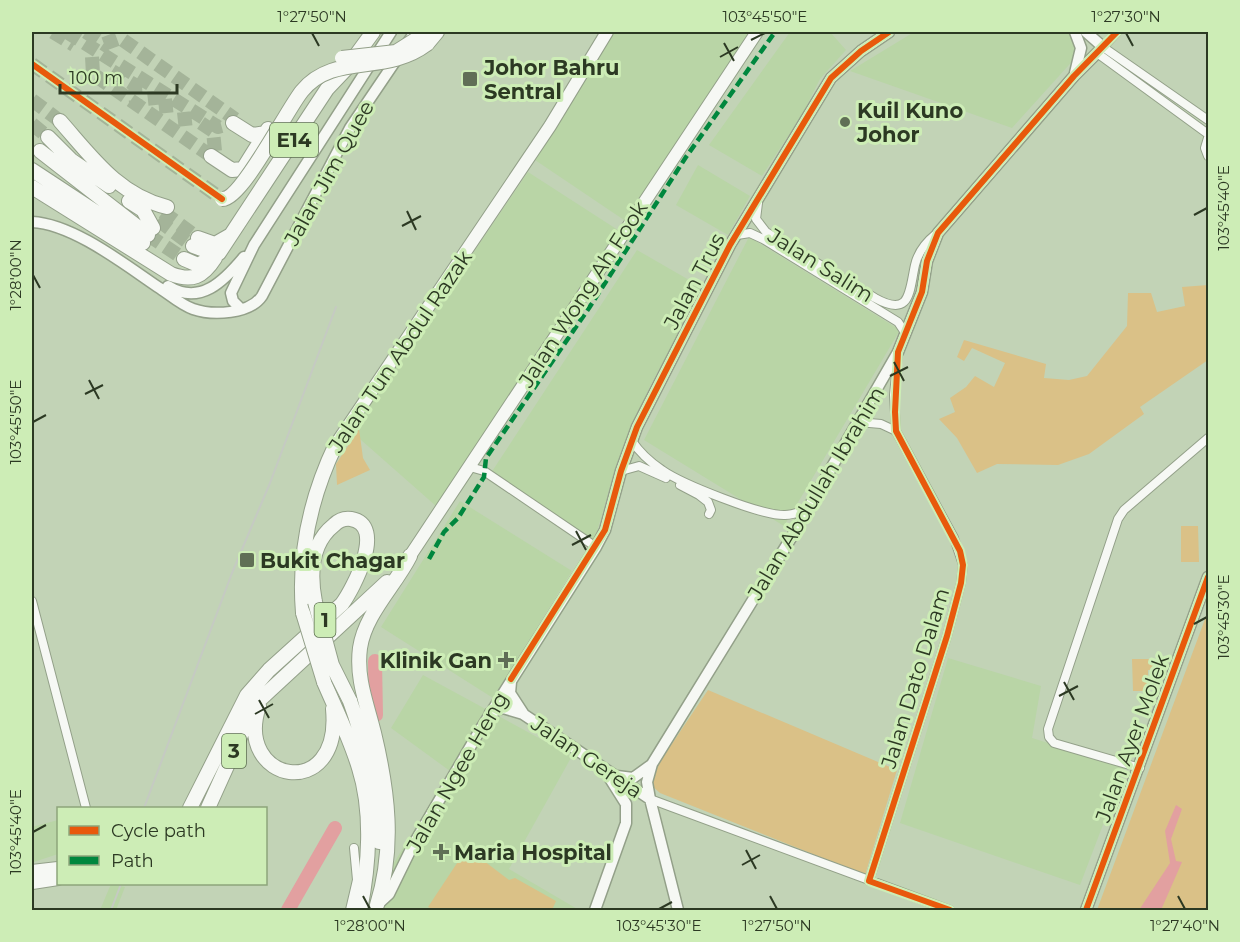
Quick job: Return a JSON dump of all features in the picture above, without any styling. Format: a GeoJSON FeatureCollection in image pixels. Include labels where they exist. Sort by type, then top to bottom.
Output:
{"type":"FeatureCollection","features":[{"type":"Feature","properties":{"kind":"highway","name":"E14"},"geometry":{"type":"LineString","coordinates":[[32,187],[171,274],[187,280],[205,273],[327,89],[346,69],[373,32]]}},
{"type":"Feature","properties":{"kind":"highway","name":"E14"},"geometry":{"type":"LineString","coordinates":[[267,131],[296,86],[309,72],[340,58],[396,52],[412,45],[426,32]]}},
{"type":"Feature","properties":{"kind":"highway","name":"E14"},"geometry":{"type":"LineString","coordinates":[[222,199],[227,199],[232,195],[250,174],[302,92],[314,79],[340,67],[380,64],[414,54],[437,32]]}},
{"type":"Feature","properties":{"kind":"highway"},"geometry":{"type":"LineString","coordinates":[[60,121],[106,174],[146,206],[155,224]]}},
{"type":"Feature","properties":{"kind":"highway"},"geometry":{"type":"LineString","coordinates":[[234,121],[255,131],[267,131]]}},
{"type":"Feature","properties":{"kind":"highway"},"geometry":{"type":"LineString","coordinates":[[213,153],[232,170],[243,169],[267,131]]}},
{"type":"Feature","properties":{"kind":"highway"},"geometry":{"type":"LineString","coordinates":[[48,137],[71,160],[146,206]]}},
{"type":"Feature","properties":{"kind":"highway"},"geometry":{"type":"LineString","coordinates":[[40,151],[135,224],[155,224]]}},
{"type":"Feature","properties":{"kind":"highway"},"geometry":{"type":"LineString","coordinates":[[32,170],[155,224]]}},
{"type":"Feature","properties":{"kind":"highway"},"geometry":{"type":"LineString","coordinates":[[191,249],[216,238],[227,241]]}},
{"type":"Feature","properties":{"kind":"highway"},"geometry":{"type":"LineString","coordinates":[[191,249],[203,258],[227,241]]}},
{"type":"Feature","properties":{"kind":"highway"},"geometry":{"type":"LineString","coordinates":[[191,249],[194,273],[210,266]]}},
{"type":"Feature","properties":{"kind":"highway","name":"Jalan Tun Abdul Razak"},"geometry":{"type":"LineString","coordinates":[[336,444],[318,482],[303,544],[303,613],[324,682],[360,770],[366,803],[367,857],[360,910]]}},
{"type":"Feature","properties":{"kind":"highway","name":"1"},"geometry":{"type":"LineString","coordinates":[[222,742],[240,707],[257,682],[324,621],[351,592],[364,562],[366,537],[363,527],[350,519],[331,527],[319,541],[312,575],[315,603],[332,665],[350,701],[362,734],[375,801],[380,848],[376,908]]}},
{"type":"Feature","properties":{"kind":"highway"},"geometry":{"type":"LineString","coordinates":[[360,648],[374,613],[410,556]]}},
{"type":"Feature","properties":{"kind":"highway","name":"3"},"geometry":{"type":"LineString","coordinates":[[208,807],[249,711],[262,696],[351,618],[410,556]]}},
{"type":"Feature","properties":{"kind":"highway"},"geometry":{"type":"LineString","coordinates":[[324,621],[338,616],[351,618],[355,623],[360,648],[360,690],[375,740],[385,790],[388,854],[376,908]]}},
{"type":"Feature","properties":{"kind":"highway"},"geometry":{"type":"LineString","coordinates":[[262,696],[254,727],[255,743],[262,756],[271,765],[294,773],[307,771],[328,753],[333,740],[333,703]]}},
{"type":"Feature","properties":{"kind":"highway","name":"3"},"geometry":{"type":"LineString","coordinates":[[190,807],[222,742]]}},
{"type":"Feature","properties":{"kind":"highway"},"geometry":{"type":"LineString","coordinates":[[32,872],[57,869]]}},
{"type":"Feature","properties":{"kind":"highway"},"geometry":{"type":"LineString","coordinates":[[32,882],[57,878]]}},
{"type":"Feature","properties":{"kind":"main road","name":"Jalan Tun Abdul Razak"},"geometry":{"type":"LineString","coordinates":[[336,444],[550,126],[607,32]]}},
{"type":"Feature","properties":{"kind":"main road","name":"Jalan Wong Ah Fook"},"geometry":{"type":"LineString","coordinates":[[410,556],[757,32]]}},
{"type":"Feature","properties":{"kind":"street","name":"Jalan Jim Quee"},"geometry":{"type":"LineString","coordinates":[[254,245],[391,32]]}},
{"type":"Feature","properties":{"kind":"street","name":"Jalan Jim Quee"},"geometry":{"type":"LineString","coordinates":[[241,309],[251,307],[260,298],[350,128],[415,32]]}},
{"type":"Feature","properties":{"kind":"street","name":"Jalan Trus"},"geometry":{"type":"LineString","coordinates":[[596,547],[605,530],[621,471],[632,441],[661,377],[737,235],[831,78],[861,51],[889,32]]}},
{"type":"Feature","properties":{"kind":"street","name":"Jalan Abdullah Ibrahim"},"geometry":{"type":"LineString","coordinates":[[1074,76],[1081,48],[1075,32]]}},
{"type":"Feature","properties":{"kind":"street"},"geometry":{"type":"LineString","coordinates":[[1086,32],[1100,50],[1209,136],[1205,148],[1209,156]]}},
{"type":"Feature","properties":{"kind":"street"},"geometry":{"type":"LineString","coordinates":[[1100,50],[1117,32]]}},
{"type":"Feature","properties":{"kind":"street"},"geometry":{"type":"LineString","coordinates":[[1100,50],[1209,120]]}},
{"type":"Feature","properties":{"kind":"street","name":"Jalan Abdullah Ibrahim"},"geometry":{"type":"LineString","coordinates":[[678,910],[650,799],[647,782],[652,764],[808,509],[898,352],[922,292],[927,261],[938,233],[1074,76],[1100,50]]}},
{"type":"Feature","properties":{"kind":"street","name":"Jalan Salim"},"geometry":{"type":"LineString","coordinates":[[759,197],[756,219],[766,232],[885,304],[902,304],[908,298],[921,252],[938,233]]}},
{"type":"Feature","properties":{"kind":"street"},"geometry":{"type":"LineString","coordinates":[[32,217],[60,224],[103,243],[176,291],[185,294],[200,293],[219,284],[254,245]]}},
{"type":"Feature","properties":{"kind":"street"},"geometry":{"type":"LineString","coordinates":[[32,222],[55,227],[98,248],[194,310],[215,312],[241,309]]}},
{"type":"Feature","properties":{"kind":"street","name":"Jalan Salim"},"geometry":{"type":"LineString","coordinates":[[737,235],[750,233],[764,239],[898,322],[906,334]]}},
{"type":"Feature","properties":{"kind":"street"},"geometry":{"type":"LineString","coordinates":[[241,309],[233,301],[231,293],[254,245]]}},
{"type":"Feature","properties":{"kind":"street"},"geometry":{"type":"LineString","coordinates":[[194,310],[202,306],[200,293]]}},
{"type":"Feature","properties":{"kind":"street","name":"Jalan Dato Dalam"},"geometry":{"type":"LineString","coordinates":[[869,881],[947,636],[961,583],[963,565],[954,538],[896,431],[894,395],[898,352]]}},
{"type":"Feature","properties":{"kind":"street"},"geometry":{"type":"LineString","coordinates":[[858,422],[881,424],[896,431]]}},
{"type":"Feature","properties":{"kind":"street"},"geometry":{"type":"LineString","coordinates":[[1140,768],[1054,743],[1049,737],[1048,729],[1118,519],[1124,510],[1209,438]]}},
{"type":"Feature","properties":{"kind":"street"},"geometry":{"type":"LineString","coordinates":[[632,441],[640,453],[663,471],[696,487],[768,513],[786,515],[808,509]]}},
{"type":"Feature","properties":{"kind":"street"},"geometry":{"type":"LineString","coordinates":[[621,471],[633,466],[644,466],[699,495],[710,506],[709,514]]}},
{"type":"Feature","properties":{"kind":"street"},"geometry":{"type":"LineString","coordinates":[[470,467],[484,471],[596,547]]}},
{"type":"Feature","properties":{"kind":"street","name":"Jalan Ngee Heng"},"geometry":{"type":"LineString","coordinates":[[376,908],[389,894],[412,846],[490,713],[596,547]]}},
{"type":"Feature","properties":{"kind":"street","name":"Jalan Ayer Molek"},"geometry":{"type":"LineString","coordinates":[[1086,910],[1209,577]]}},
{"type":"Feature","properties":{"kind":"street"},"geometry":{"type":"LineString","coordinates":[[32,601],[86,807]]}},
{"type":"Feature","properties":{"kind":"street","name":"Jalan Gereja"},"geometry":{"type":"LineString","coordinates":[[511,679],[510,693],[523,714]]}},
{"type":"Feature","properties":{"kind":"street","name":"Jalan Gereja"},"geometry":{"type":"LineString","coordinates":[[490,713],[503,708],[523,714],[603,770],[650,799]]}},
{"type":"Feature","properties":{"kind":"street","name":"Jalan Abdullah Ibrahim"},"geometry":{"type":"LineString","coordinates":[[603,770],[626,779],[633,778],[652,764]]}},
{"type":"Feature","properties":{"kind":"street"},"geometry":{"type":"LineString","coordinates":[[595,910],[626,823],[627,813],[620,792],[603,770]]}},
{"type":"Feature","properties":{"kind":"street"},"geometry":{"type":"LineString","coordinates":[[650,799],[950,910]]}},
{"type":"Feature","properties":{"kind":"street"},"geometry":{"type":"LineString","coordinates":[[388,854],[403,856],[412,846]]}},
{"type":"Feature","properties":{"kind":"street"},"geometry":{"type":"LineString","coordinates":[[350,910],[357,880],[354,848]]}},
{"type":"Feature","properties":{"kind":"shaded area"},"geometry":{"type":"Polygon","coordinates":[[[614,32],[752,32],[627,222],[535,160],[614,32]]]}},
{"type":"Feature","properties":{"kind":"shaded area"},"geometry":{"type":"Polygon","coordinates":[[[790,32],[830,32],[846,50],[820,79],[803,113],[762,176],[709,145],[790,32]]]}},
{"type":"Feature","properties":{"kind":"shaded area"},"geometry":{"type":"Polygon","coordinates":[[[914,32],[1074,32],[1087,45],[1012,128],[850,71],[914,32]]]}},
{"type":"Feature","properties":{"kind":"shaded area"},"geometry":{"type":"Polygon","coordinates":[[[698,165],[750,196],[728,235],[676,205],[698,165]]]}},
{"type":"Feature","properties":{"kind":"shaded area"},"geometry":{"type":"Polygon","coordinates":[[[528,172],[621,232],[436,506],[352,432],[528,172]]]}},
{"type":"Feature","properties":{"kind":"shaded area"},"geometry":{"type":"Polygon","coordinates":[[[749,237],[900,330],[784,526],[644,440],[749,237]]]}},
{"type":"Feature","properties":{"kind":"shaded area"},"geometry":{"type":"Polygon","coordinates":[[[637,250],[703,288],[650,386],[616,466],[594,542],[491,473],[637,250]]]}},
{"type":"Feature","properties":{"kind":"shaded area"},"geometry":{"type":"Polygon","coordinates":[[[1208,285],[1208,360],[1140,407],[1144,414],[1089,454],[1058,465],[997,464],[977,473],[957,438],[939,419],[955,412],[950,398],[966,387],[975,376],[994,387],[1005,363],[972,348],[964,361],[957,357],[964,340],[1046,364],[1044,378],[1069,380],[1087,376],[1127,326],[1128,293],[1151,293],[1157,312],[1185,306],[1182,287],[1208,285]]]}},
{"type":"Feature","properties":{"kind":"shaded area"},"geometry":{"type":"Polygon","coordinates":[[[359,429],[363,458],[370,470],[337,485],[336,464],[359,429]]]}},
{"type":"Feature","properties":{"kind":"shaded area"},"geometry":{"type":"Polygon","coordinates":[[[460,501],[572,571],[493,698],[381,627],[460,501]]]}},
{"type":"Feature","properties":{"kind":"shaded area"},"geometry":{"type":"Polygon","coordinates":[[[1181,526],[1198,526],[1199,562],[1181,562],[1181,526]]]}},
{"type":"Feature","properties":{"kind":"shaded area"},"geometry":{"type":"Polygon","coordinates":[[[1208,611],[1208,910],[1097,910],[1208,611]]]}},
{"type":"Feature","properties":{"kind":"shaded area"},"geometry":{"type":"Polygon","coordinates":[[[948,658],[1041,686],[1032,738],[1125,767],[1080,885],[900,823],[948,658]]]}},
{"type":"Feature","properties":{"kind":"shaded area"},"geometry":{"type":"Polygon","coordinates":[[[1132,659],[1153,659],[1153,670],[1148,670],[1148,691],[1133,691],[1132,659]]]}},
{"type":"Feature","properties":{"kind":"shaded area"},"geometry":{"type":"Polygon","coordinates":[[[423,675],[572,756],[509,869],[579,910],[377,910],[389,871],[450,771],[391,728],[423,675]]]}},
{"type":"Feature","properties":{"kind":"shaded area"},"geometry":{"type":"Polygon","coordinates":[[[708,690],[897,770],[865,875],[660,793],[651,785],[651,775],[708,690]]]}},
{"type":"Feature","properties":{"kind":"shaded area"},"geometry":{"type":"Polygon","coordinates":[[[1176,805],[1182,809],[1171,839],[1176,861],[1182,862],[1161,910],[1139,910],[1170,863],[1165,831],[1176,805]]]}},
{"type":"Feature","properties":{"kind":"shaded area"},"geometry":{"type":"Polygon","coordinates":[[[57,820],[57,854],[34,862],[32,827],[57,820]]]}},
{"type":"Feature","properties":{"kind":"shaded area"},"geometry":{"type":"Polygon","coordinates":[[[467,848],[509,880],[515,878],[556,901],[552,910],[435,910],[428,907],[467,848]]]}},
{"type":"Feature","properties":{"kind":"shaded area"},"geometry":{"type":"Polygon","coordinates":[[[111,885],[125,887],[116,910],[100,910],[111,885]]]}},
{"type":"Feature","properties":{"kind":"waterway"},"geometry":{"type":"LineString","coordinates":[[375,661],[376,715]]}},
{"type":"Feature","properties":{"kind":"waterway"},"geometry":{"type":"LineString","coordinates":[[288,910],[335,828]]}},
{"type":"Feature","properties":{"kind":"tunnel"},"geometry":{"type":"LineString","coordinates":[[53,32],[74,45]]}},
{"type":"Feature","properties":{"kind":"tunnel"},"geometry":{"type":"LineString","coordinates":[[67,32],[218,127],[233,123]]}},
{"type":"Feature","properties":{"kind":"tunnel"},"geometry":{"type":"LineString","coordinates":[[86,32],[110,48]]}},
{"type":"Feature","properties":{"kind":"tunnel"},"geometry":{"type":"LineString","coordinates":[[104,44],[120,38],[235,119]]}},
{"type":"Feature","properties":{"kind":"tunnel"},"geometry":{"type":"LineString","coordinates":[[92,57],[93,74],[211,156]]}},
{"type":"Feature","properties":{"kind":"tunnel"},"geometry":{"type":"LineString","coordinates":[[32,64],[222,199]]}},
{"type":"Feature","properties":{"kind":"tunnel"},"geometry":{"type":"LineString","coordinates":[[112,71],[135,85],[136,104]]}},
{"type":"Feature","properties":{"kind":"tunnel"},"geometry":{"type":"LineString","coordinates":[[154,91],[156,110]]}},
{"type":"Feature","properties":{"kind":"tunnel"},"geometry":{"type":"LineString","coordinates":[[165,99],[167,118]]}},
{"type":"Feature","properties":{"kind":"tunnel"},"geometry":{"type":"LineString","coordinates":[[32,100],[60,121]]}},
{"type":"Feature","properties":{"kind":"tunnel"},"geometry":{"type":"LineString","coordinates":[[184,112],[186,131]]}},
{"type":"Feature","properties":{"kind":"tunnel"},"geometry":{"type":"LineString","coordinates":[[201,123],[213,131],[215,151]]}},
{"type":"Feature","properties":{"kind":"tunnel"},"geometry":{"type":"LineString","coordinates":[[32,124],[48,137]]}},
{"type":"Feature","properties":{"kind":"tunnel"},"geometry":{"type":"LineString","coordinates":[[163,212],[198,238]]}},
{"type":"Feature","properties":{"kind":"tunnel"},"geometry":{"type":"LineString","coordinates":[[158,220],[193,246]]}},
{"type":"Feature","properties":{"kind":"tunnel"},"geometry":{"type":"LineString","coordinates":[[148,235],[184,259]]}},
{"type":"Feature","properties":{"kind":"railway"},"geometry":{"type":"LineString","coordinates":[[144,807],[232,573],[270,483],[336,307]]}},
{"type":"Feature","properties":{"kind":"railway"},"geometry":{"type":"LineString","coordinates":[[111,910],[121,885]]}},
{"type":"Feature","properties":{"kind":"marked path"},"geometry":{"type":"LineString","coordinates":[[429,559],[444,532],[458,518],[484,477],[486,458],[589,308],[686,157],[775,32]]}},
{"type":"Feature","properties":{"kind":"cycle path"},"geometry":{"type":"LineString","coordinates":[[511,679],[605,530],[621,471],[637,427],[730,245],[831,78],[861,51],[889,32]]}},
{"type":"Feature","properties":{"kind":"cycle path"},"geometry":{"type":"LineString","coordinates":[[950,910],[869,881],[947,636],[961,583],[963,565],[960,551],[896,431],[898,352],[922,292],[927,261],[938,233],[1074,76],[1117,32]]}},
{"type":"Feature","properties":{"kind":"cycle path"},"geometry":{"type":"LineString","coordinates":[[32,64],[222,199]]}},
{"type":"Feature","properties":{"kind":"cycle path"},"geometry":{"type":"LineString","coordinates":[[1086,910],[1208,577]]}},
{"type":"Feature","properties":{"kind":"place","name":"Johor Bahru Sentral"},"geometry":{"type":"Point","coordinates":[470,79]}},
{"type":"Feature","properties":{"kind":"place","name":"Kuil Kuno Johor"},"geometry":{"type":"Point","coordinates":[845,122]}},
{"type":"Feature","properties":{"kind":"place","name":"Bukit Chagar"},"geometry":{"type":"Point","coordinates":[247,560]}},
{"type":"Feature","properties":{"kind":"place","name":"Klinik Gan"},"geometry":{"type":"Point","coordinates":[506,660]}},
{"type":"Feature","properties":{"kind":"place","name":"Maria Hospital"},"geometry":{"type":"Point","coordinates":[441,852]}}]}
